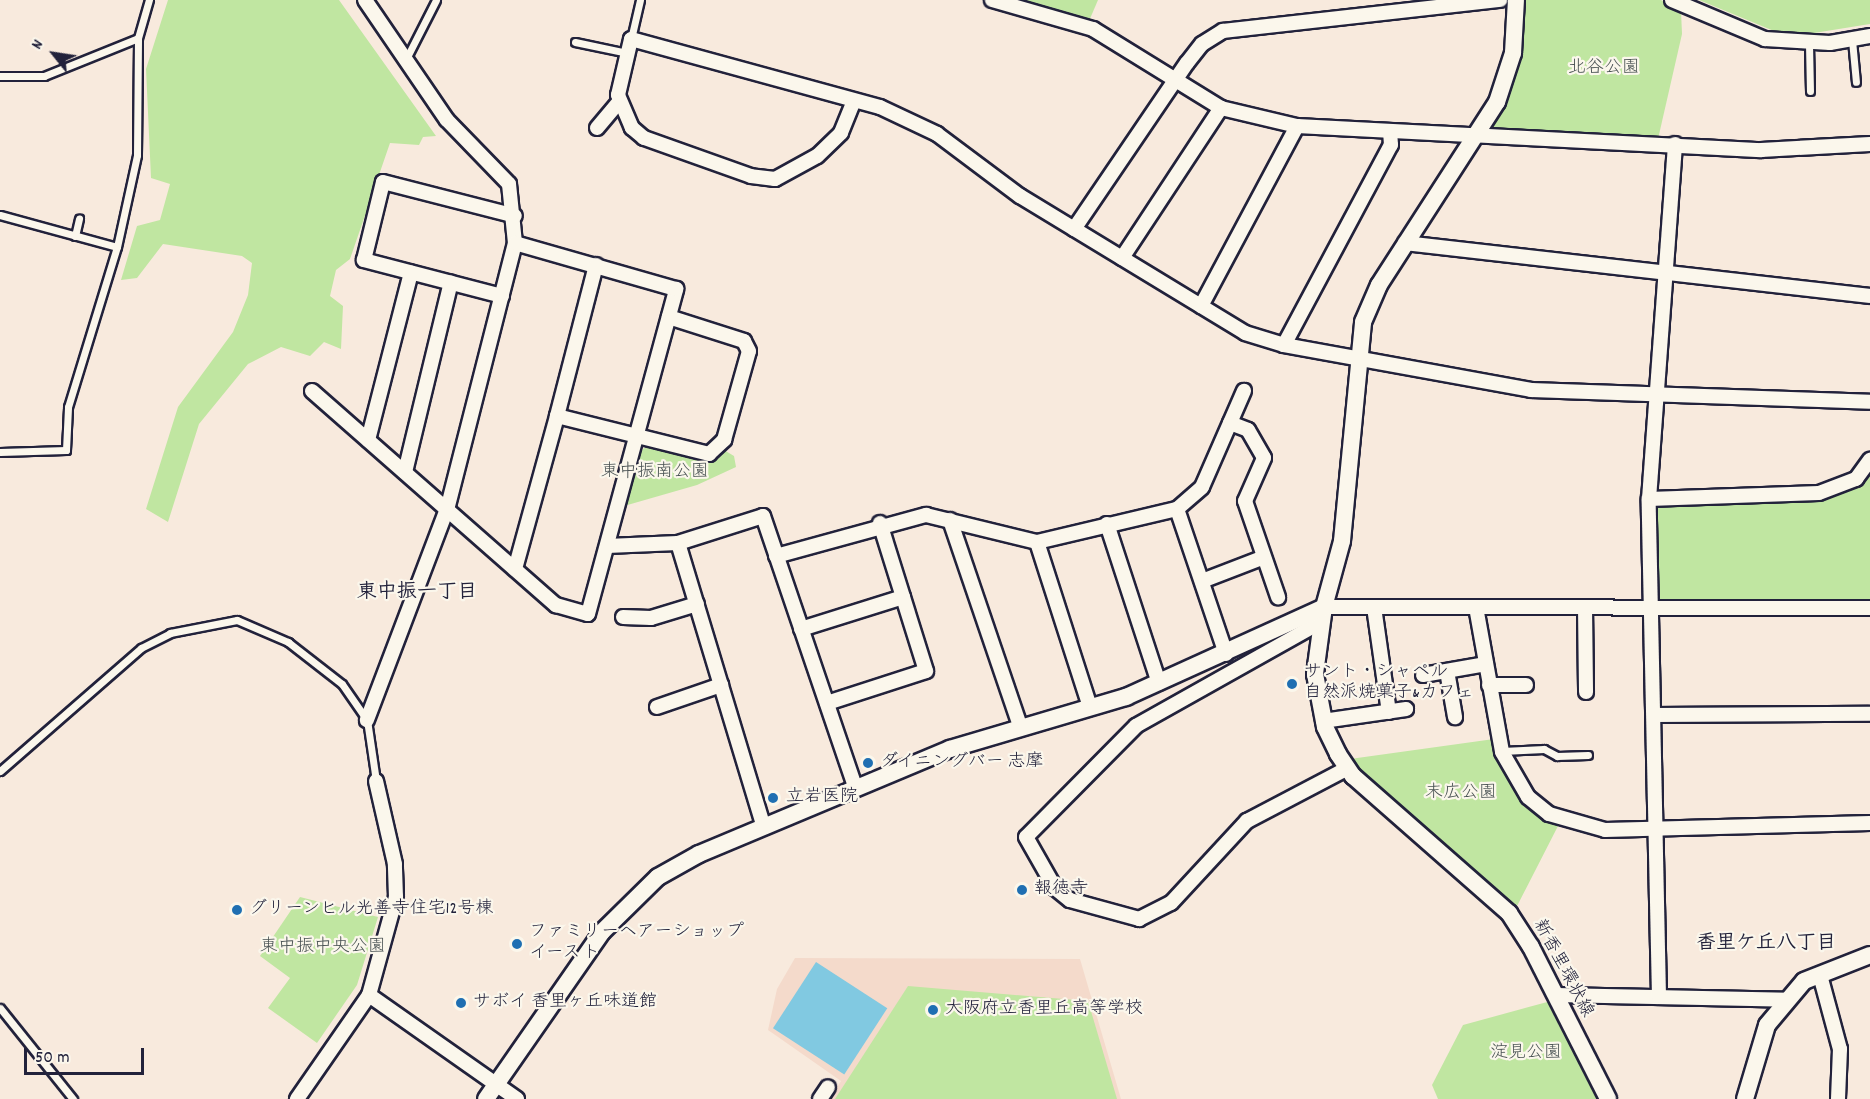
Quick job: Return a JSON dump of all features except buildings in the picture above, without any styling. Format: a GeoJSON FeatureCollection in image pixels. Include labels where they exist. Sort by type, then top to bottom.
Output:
{"type":"FeatureCollection","features":[{"type":"Feature","properties":{"kind":"street"},"geometry":{"type":"LineString","coordinates":[[365,0],[447,120],[510,184],[515,216],[515,243],[447,509],[367,720]]}},
{"type":"Feature","properties":{"kind":"street"},"geometry":{"type":"LineString","coordinates":[[992,0],[1093,29],[1221,108],[1297,126],[1761,150],[1870,144]]}},
{"type":"Feature","properties":{"kind":"street"},"geometry":{"type":"LineString","coordinates":[[1074,230],[1202,44],[1223,31],[1500,0]]}},
{"type":"Feature","properties":{"kind":"street","name":"新香里環状線"},"geometry":{"type":"LineString","coordinates":[[1516,0],[1506,80],[1476,137],[1379,285],[1357,360],[1342,541],[1322,614],[1315,674],[1323,721],[1348,768],[1509,913],[1556,995],[1608,1099]]}},
{"type":"Feature","properties":{"kind":"street"},"geometry":{"type":"LineString","coordinates":[[1672,0],[1740,32],[1809,44],[1870,36]]}},
{"type":"Feature","properties":{"kind":"street"},"geometry":{"type":"LineString","coordinates":[[597,128],[620,101],[631,39],[854,103],[880,107],[937,135],[1074,230],[1245,333],[1284,345],[1531,390],[1870,402]]}},
{"type":"Feature","properties":{"kind":"street"},"geometry":{"type":"LineString","coordinates":[[620,101],[632,128],[644,138],[751,176],[775,179],[794,172],[841,133],[854,103]]}},
{"type":"Feature","properties":{"kind":"street"},"geometry":{"type":"LineString","coordinates":[[1122,258],[1221,108]]}},
{"type":"Feature","properties":{"kind":"street"},"geometry":{"type":"LineString","coordinates":[[1201,306],[1297,126]]}},
{"type":"Feature","properties":{"kind":"street"},"geometry":{"type":"LineString","coordinates":[[1284,345],[1391,145],[1390,131]]}},
{"type":"Feature","properties":{"kind":"street"},"geometry":{"type":"LineString","coordinates":[[1659,997],[1649,499],[1675,144]]}},
{"type":"Feature","properties":{"kind":"street"},"geometry":{"type":"LineString","coordinates":[[502,296],[364,260],[383,182],[515,216]]}},
{"type":"Feature","properties":{"kind":"street"},"geometry":{"type":"LineString","coordinates":[[312,391],[556,605],[588,614],[676,289],[515,243]]}},
{"type":"Feature","properties":{"kind":"street"},"geometry":{"type":"LineString","coordinates":[[1405,243],[1664,275],[1870,297]]}},
{"type":"Feature","properties":{"kind":"street"},"geometry":{"type":"LineString","coordinates":[[515,569],[596,265]]}},
{"type":"Feature","properties":{"kind":"street"},"geometry":{"type":"LineString","coordinates":[[368,440],[411,272]]}},
{"type":"Feature","properties":{"kind":"street"},"geometry":{"type":"LineString","coordinates":[[405,472],[451,282]]}},
{"type":"Feature","properties":{"kind":"street"},"geometry":{"type":"LineString","coordinates":[[557,416],[636,438],[709,454],[724,440],[749,361],[744,341],[669,317]]}},
{"type":"Feature","properties":{"kind":"street"},"geometry":{"type":"LineString","coordinates":[[776,556],[880,523],[926,515],[1037,542],[1177,509],[1202,487],[1244,391]]}},
{"type":"Feature","properties":{"kind":"street"},"geometry":{"type":"LineString","coordinates":[[1230,423],[1248,430],[1264,458],[1245,501],[1262,558],[1278,597]]}},
{"type":"Feature","properties":{"kind":"street"},"geometry":{"type":"LineString","coordinates":[[1649,499],[1819,493],[1856,479],[1870,460]]}},
{"type":"Feature","properties":{"kind":"street"},"geometry":{"type":"LineString","coordinates":[[1177,509],[1226,654]]}},
{"type":"Feature","properties":{"kind":"street"},"geometry":{"type":"LineString","coordinates":[[607,546],[678,543],[763,516],[856,789]]}},
{"type":"Feature","properties":{"kind":"street"},"geometry":{"type":"LineString","coordinates":[[950,520],[1021,728]]}},
{"type":"Feature","properties":{"kind":"street"},"geometry":{"type":"LineString","coordinates":[[827,703],[926,670],[880,523]]}},
{"type":"Feature","properties":{"kind":"street"},"geometry":{"type":"LineString","coordinates":[[1107,524],[1159,683]]}},
{"type":"Feature","properties":{"kind":"street"},"geometry":{"type":"LineString","coordinates":[[1037,542],[1090,707]]}},
{"type":"Feature","properties":{"kind":"street"},"geometry":{"type":"LineString","coordinates":[[678,543],[764,827]]}},
{"type":"Feature","properties":{"kind":"street"},"geometry":{"type":"LineString","coordinates":[[1202,581],[1262,558]]}},
{"type":"Feature","properties":{"kind":"street"},"geometry":{"type":"LineString","coordinates":[[801,629],[903,597]]}},
{"type":"Feature","properties":{"kind":"street"},"geometry":{"type":"LineString","coordinates":[[623,617],[651,618],[696,604]]}},
{"type":"Feature","properties":{"kind":"street"},"geometry":{"type":"LineString","coordinates":[[1374,607],[1389,712]]}},
{"type":"Feature","properties":{"kind":"street"},"geometry":{"type":"LineString","coordinates":[[490,1092],[564,982],[627,903],[699,854],[950,749],[1090,707],[1159,683],[1322,614],[1374,607],[1870,608]]}},
{"type":"Feature","properties":{"kind":"street"},"geometry":{"type":"LineString","coordinates":[[1476,607],[1502,752],[1528,797],[1549,814],[1605,830],[1870,823]]}},
{"type":"Feature","properties":{"kind":"street"},"geometry":{"type":"LineString","coordinates":[[1585,607],[1586,692]]}},
{"type":"Feature","properties":{"kind":"street"},"geometry":{"type":"LineString","coordinates":[[1322,614],[1136,726],[1026,837],[1055,888],[1070,900],[1139,919],[1171,903],[1246,821],[1348,768]]}},
{"type":"Feature","properties":{"kind":"street"},"geometry":{"type":"LineString","coordinates":[[1423,675],[1486,664]]}},
{"type":"Feature","properties":{"kind":"street"},"geometry":{"type":"LineString","coordinates":[[1447,671],[1455,717]]}},
{"type":"Feature","properties":{"kind":"street"},"geometry":{"type":"LineString","coordinates":[[1490,686],[1526,684]]}},
{"type":"Feature","properties":{"kind":"street"},"geometry":{"type":"LineString","coordinates":[[657,706],[721,686]]}},
{"type":"Feature","properties":{"kind":"street"},"geometry":{"type":"LineString","coordinates":[[1323,721],[1406,709]]}},
{"type":"Feature","properties":{"kind":"street"},"geometry":{"type":"LineString","coordinates":[[1654,715],[1870,714]]}},
{"type":"Feature","properties":{"kind":"street"},"geometry":{"type":"LineString","coordinates":[[297,1099],[369,995],[397,882],[376,781]]}},
{"type":"Feature","properties":{"kind":"street"},"geometry":{"type":"LineString","coordinates":[[1745,1099],[1767,1025],[1804,981],[1870,955]]}},
{"type":"Feature","properties":{"kind":"street"},"geometry":{"type":"LineString","coordinates":[[1820,975],[1840,1049],[1838,1099]]}},
{"type":"Feature","properties":{"kind":"street"},"geometry":{"type":"LineString","coordinates":[[369,995],[490,1092],[517,1099]]}},
{"type":"Feature","properties":{"kind":"street"},"geometry":{"type":"LineString","coordinates":[[1556,995],[1788,1000]]}},
{"type":"Feature","properties":{"kind":"lane"},"geometry":{"type":"LineString","coordinates":[[0,452],[66,450],[68,407],[117,247],[136,155],[138,38],[149,0]]}},
{"type":"Feature","properties":{"kind":"lane"},"geometry":{"type":"LineString","coordinates":[[406,59],[436,0]]}},
{"type":"Feature","properties":{"kind":"lane"},"geometry":{"type":"LineString","coordinates":[[631,39],[640,0]]}},
{"type":"Feature","properties":{"kind":"lane"},"geometry":{"type":"LineString","coordinates":[[0,76],[44,76],[138,38]]}},
{"type":"Feature","properties":{"kind":"lane"},"geometry":{"type":"LineString","coordinates":[[1852,40],[1856,82]]}},
{"type":"Feature","properties":{"kind":"lane"},"geometry":{"type":"LineString","coordinates":[[575,42],[627,53]]}},
{"type":"Feature","properties":{"kind":"lane"},"geometry":{"type":"LineString","coordinates":[[1809,44],[1810,91]]}},
{"type":"Feature","properties":{"kind":"lane"},"geometry":{"type":"LineString","coordinates":[[0,215],[117,247]]}},
{"type":"Feature","properties":{"kind":"lane"},"geometry":{"type":"LineString","coordinates":[[75,236],[80,218]]}},
{"type":"Feature","properties":{"kind":"lane"},"geometry":{"type":"LineString","coordinates":[[0,771],[141,648],[170,633],[237,620],[255,624],[320,663],[367,720],[376,781]]}},
{"type":"Feature","properties":{"kind":"lane"},"geometry":{"type":"LineString","coordinates":[[1502,752],[1544,749],[1557,756],[1588,755]]}},
{"type":"Feature","properties":{"kind":"lane"},"geometry":{"type":"LineString","coordinates":[[0,1008],[73,1099]]}},
{"type":"Feature","properties":{"kind":"shaded area","name":"大阪府立香里丘高等学校"},"geometry":{"type":"Polygon","coordinates":[[[795,958],[1080,959],[1121,1099],[830,1099],[841,1081],[768,1030],[777,989],[795,958]]]}},
{"type":"Feature","properties":{"kind":"green space"},"geometry":{"type":"Polygon","coordinates":[[[168,0],[339,0],[436,136],[423,137],[419,145],[390,143],[350,259],[336,270],[330,296],[343,306],[341,349],[324,342],[310,356],[281,347],[248,364],[199,424],[168,522],[146,509],[178,407],[233,332],[248,295],[252,263],[242,256],[163,244],[137,278],[121,280],[137,226],[160,220],[170,184],[151,178],[146,69],[168,0]]]}},
{"type":"Feature","properties":{"kind":"green space"},"geometry":{"type":"Polygon","coordinates":[[[1021,0],[1098,0],[1089,21],[1021,0]]]}},
{"type":"Feature","properties":{"kind":"green space","name":"北谷公園"},"geometry":{"type":"Polygon","coordinates":[[[1521,0],[1661,0],[1681,11],[1682,34],[1658,139],[1485,133],[1521,0]]]}},
{"type":"Feature","properties":{"kind":"green space"},"geometry":{"type":"Polygon","coordinates":[[[1699,0],[1870,0],[1870,24],[1814,33],[1774,31],[1699,0]]]}},
{"type":"Feature","properties":{"kind":"green space","name":"東中振南公園"},"geometry":{"type":"Polygon","coordinates":[[[646,447],[705,459],[724,450],[734,456],[736,467],[697,485],[624,506],[637,453],[646,447]]]}},
{"type":"Feature","properties":{"kind":"green space"},"geometry":{"type":"Polygon","coordinates":[[[1870,472],[1870,603],[1658,602],[1656,504],[1830,498],[1851,490],[1870,472]]]}},
{"type":"Feature","properties":{"kind":"green space","name":"末広公園"},"geometry":{"type":"Polygon","coordinates":[[[1494,739],[1523,802],[1558,826],[1515,910],[1350,759],[1494,739]]]}},
{"type":"Feature","properties":{"kind":"green space","name":"東中振中央公園"},"geometry":{"type":"Polygon","coordinates":[[[300,897],[378,917],[357,985],[317,1043],[268,1008],[290,978],[260,956],[300,897]]]}},
{"type":"Feature","properties":{"kind":"green space"},"geometry":{"type":"Polygon","coordinates":[[[908,986],[1088,1001],[1117,1099],[835,1099],[908,986]]]}},
{"type":"Feature","properties":{"kind":"green space","name":"淀見公園"},"geometry":{"type":"Polygon","coordinates":[[[1551,1001],[1602,1099],[1438,1099],[1432,1085],[1463,1025],[1551,1001]]]}},
{"type":"Feature","properties":{"kind":"water"},"geometry":{"type":"Polygon","coordinates":[[[816,962],[887,1008],[844,1075],[773,1028],[816,962]]]}},
{"type":"Feature","properties":{"kind":"place","name":"サント・シャペル 自然派焼菓子&カフェ"},"geometry":{"type":"Point","coordinates":[1292,684]}},
{"type":"Feature","properties":{"kind":"place","name":"ダイニングバー 志摩"},"geometry":{"type":"Point","coordinates":[868,763]}},
{"type":"Feature","properties":{"kind":"place","name":"立岩医院"},"geometry":{"type":"Point","coordinates":[773,798]}},
{"type":"Feature","properties":{"kind":"place","name":"報徳寺"},"geometry":{"type":"Point","coordinates":[1022,890]}},
{"type":"Feature","properties":{"kind":"place","name":"グリーンヒル光善寺住宅12号棟"},"geometry":{"type":"Point","coordinates":[237,910]}},
{"type":"Feature","properties":{"kind":"place","name":"ファミリーヘアーショップ イースト"},"geometry":{"type":"Point","coordinates":[517,944]}},
{"type":"Feature","properties":{"kind":"place","name":"サボイ 香里ヶ丘味道館"},"geometry":{"type":"Point","coordinates":[461,1003]}},
{"type":"Feature","properties":{"kind":"place","name":"大阪府立香里丘高等学校"},"geometry":{"type":"Point","coordinates":[933,1010]}},
{"type":"Feature","properties":{"kind":"district","name":"東中振一丁目"},"geometry":{"type":"Point","coordinates":[417,593]}},
{"type":"Feature","properties":{"kind":"district","name":"香里ケ丘八丁目"},"geometry":{"type":"Point","coordinates":[1766,944]}}]}
